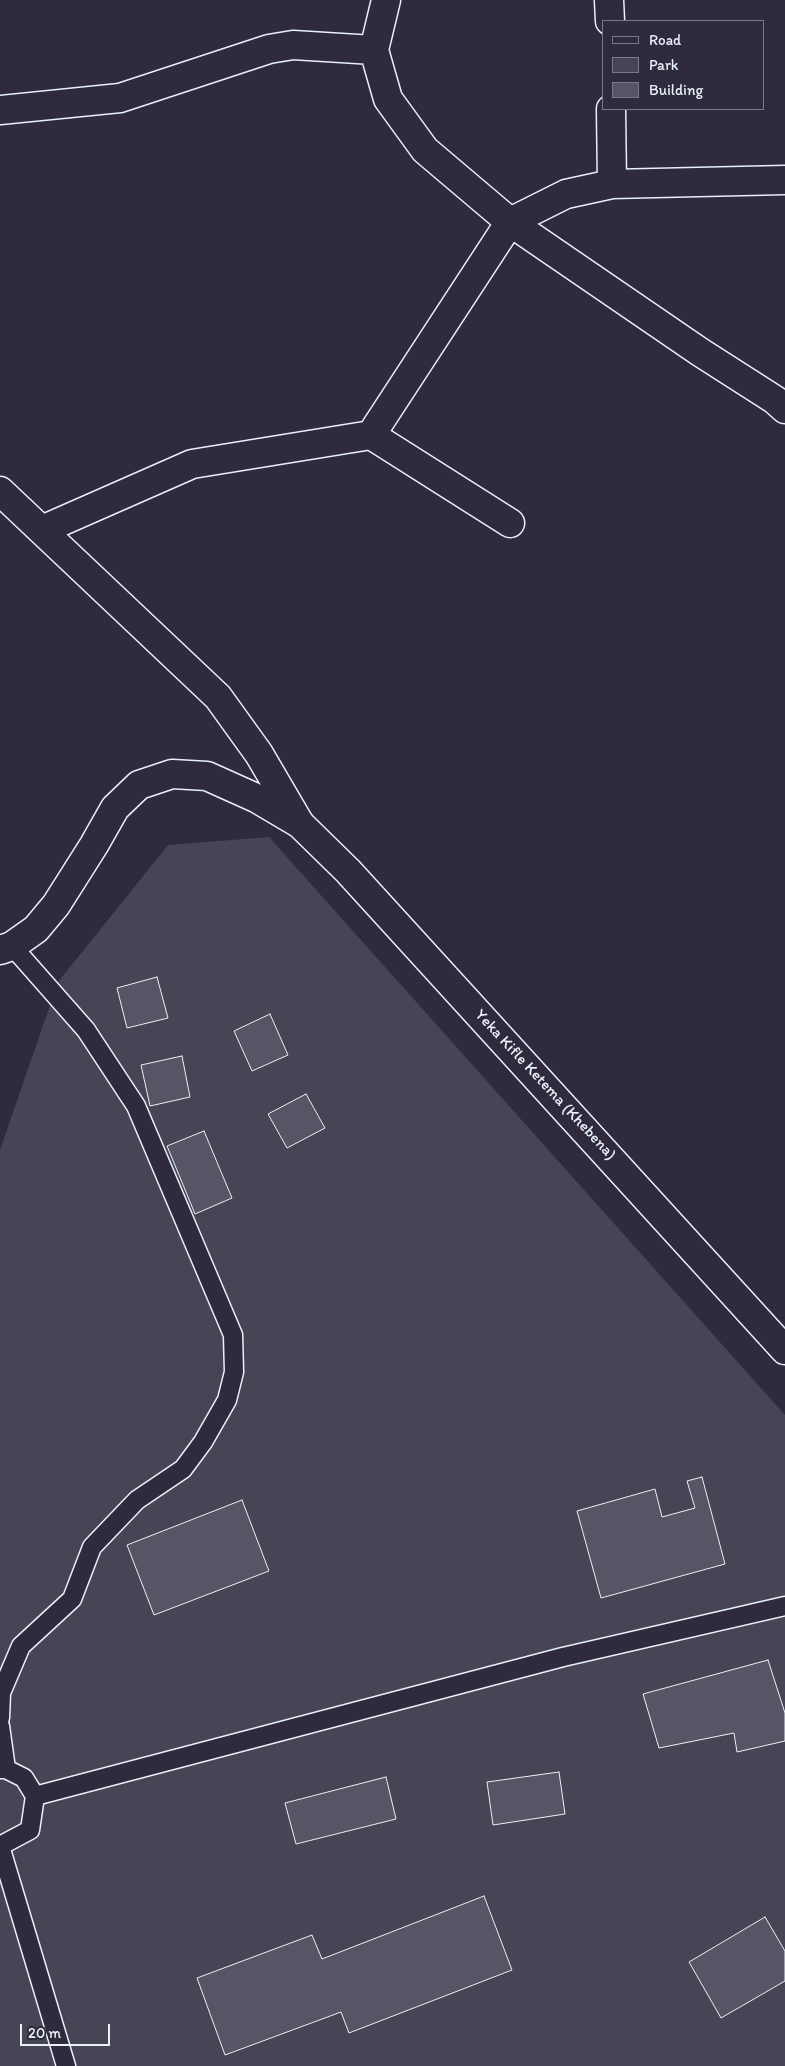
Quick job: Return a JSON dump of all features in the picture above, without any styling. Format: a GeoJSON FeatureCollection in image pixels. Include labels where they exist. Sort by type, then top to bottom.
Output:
{"type":"FeatureCollection","features":[{"type":"Feature","properties":{"kind":"street"},"geometry":{"type":"LineString","coordinates":[[386,0],[374,50],[388,99],[425,150],[510,222],[700,352],[776,400],[785,409]]}},
{"type":"Feature","properties":{"kind":"street"},"geometry":{"type":"LineString","coordinates":[[609,0],[610,20]]}},
{"type":"Feature","properties":{"kind":"street"},"geometry":{"type":"LineString","coordinates":[[0,110],[120,98],[269,49],[292,45],[374,50]]}},
{"type":"Feature","properties":{"kind":"street"},"geometry":{"type":"LineString","coordinates":[[611,110],[612,184]]}},
{"type":"Feature","properties":{"kind":"street"},"geometry":{"type":"LineString","coordinates":[[371,435],[510,222],[566,194],[612,184],[785,180]]}},
{"type":"Feature","properties":{"kind":"street"},"geometry":{"type":"LineString","coordinates":[[42,530],[192,464],[371,435],[510,523]]}},
{"type":"Feature","properties":{"kind":"street"},"geometry":{"type":"LineString","coordinates":[[0,491],[218,697],[259,754],[300,824]]}},
{"type":"Feature","properties":{"kind":"street"},"geometry":{"type":"LineString","coordinates":[[6,948],[36,929],[51,911],[94,845],[115,808],[139,785],[172,774],[207,776],[256,798],[300,824]]}},
{"type":"Feature","properties":{"kind":"street","name":"Yeka Kifle Ketema (Khebena)"},"geometry":{"type":"LineString","coordinates":[[300,824],[348,871],[785,1350]]}},
{"type":"Feature","properties":{"kind":"lane"},"geometry":{"type":"LineString","coordinates":[[0,1718],[1,1693],[21,1646],[72,1599],[92,1547],[137,1500],[183,1469],[203,1442],[226,1400],[234,1372],[233,1335],[136,1106],[86,1030],[6,948]]}},
{"type":"Feature","properties":{"kind":"lane"},"geometry":{"type":"LineString","coordinates":[[35,1796],[563,1657],[785,1606]]}},
{"type":"Feature","properties":{"kind":"lane"},"geometry":{"type":"LineString","coordinates":[[0,1726],[3,1769],[24,1778],[35,1796],[30,1830],[0,1846],[66,2066]]}},
{"type":"Feature","properties":{"kind":"green space"},"geometry":{"type":"Polygon","coordinates":[[[269,837],[785,1415],[785,2066],[0,2066],[0,1150],[58,982],[168,845],[269,837]]]}},
{"type":"Feature","properties":{"kind":"building"},"geometry":{"type":"Polygon","coordinates":[[[157,977],[168,1018],[127,1028],[117,988],[157,977]]]}},
{"type":"Feature","properties":{"kind":"building"},"geometry":{"type":"Polygon","coordinates":[[[270,1014],[288,1055],[252,1071],[234,1031],[270,1014]]]}},
{"type":"Feature","properties":{"kind":"building"},"geometry":{"type":"Polygon","coordinates":[[[182,1056],[190,1097],[150,1106],[141,1065],[182,1056]]]}},
{"type":"Feature","properties":{"kind":"building"},"geometry":{"type":"Polygon","coordinates":[[[306,1094],[325,1128],[287,1148],[268,1114],[306,1094]]]}},
{"type":"Feature","properties":{"kind":"building"},"geometry":{"type":"Polygon","coordinates":[[[204,1131],[232,1198],[195,1214],[167,1146],[204,1131]]]}},
{"type":"Feature","properties":{"kind":"building"},"geometry":{"type":"Polygon","coordinates":[[[702,1477],[725,1564],[601,1598],[577,1511],[655,1489],[662,1517],[695,1508],[687,1481],[702,1477]]]}},
{"type":"Feature","properties":{"kind":"building"},"geometry":{"type":"Polygon","coordinates":[[[242,1500],[269,1571],[154,1615],[127,1545],[242,1500]]]}},
{"type":"Feature","properties":{"kind":"building"},"geometry":{"type":"Polygon","coordinates":[[[768,1660],[785,1713],[785,1741],[737,1752],[734,1733],[659,1748],[643,1694],[768,1660]]]}},
{"type":"Feature","properties":{"kind":"building"},"geometry":{"type":"Polygon","coordinates":[[[559,1772],[565,1814],[493,1825],[487,1782],[559,1772]]]}},
{"type":"Feature","properties":{"kind":"building"},"geometry":{"type":"Polygon","coordinates":[[[386,1777],[396,1819],[296,1844],[285,1803],[386,1777]]]}},
{"type":"Feature","properties":{"kind":"building"},"geometry":{"type":"Polygon","coordinates":[[[484,1896],[512,1970],[349,2033],[341,2012],[225,2055],[197,1978],[312,1935],[322,1959],[484,1896]]]}},
{"type":"Feature","properties":{"kind":"building"},"geometry":{"type":"Polygon","coordinates":[[[765,1917],[785,1951],[785,1981],[721,2018],[689,1962],[765,1917]]]}}]}
